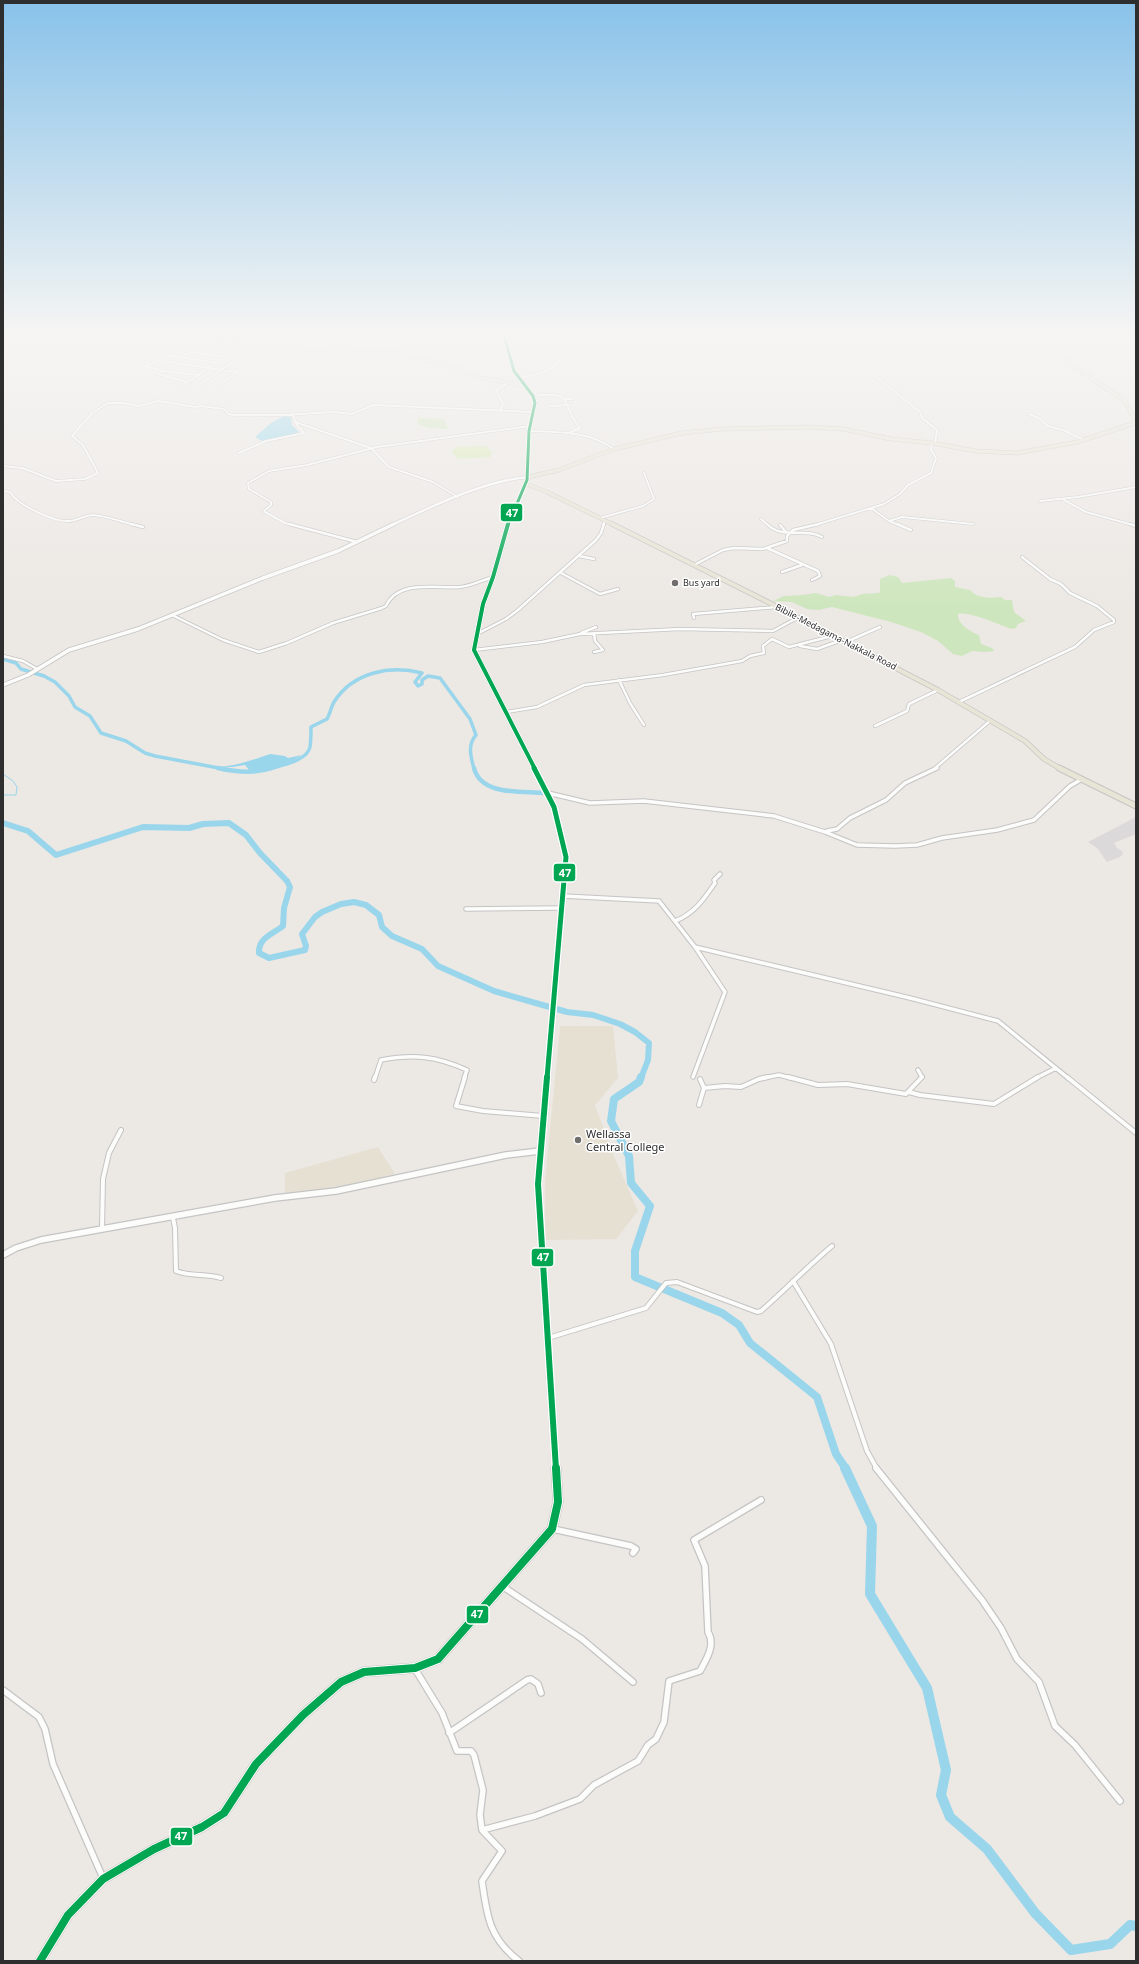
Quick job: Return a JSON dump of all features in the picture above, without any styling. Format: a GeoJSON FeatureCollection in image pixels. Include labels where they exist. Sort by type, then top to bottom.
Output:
{"type":"FeatureCollection","features":[{"type":"Feature","properties":{"kind":"highway"},"geometry":{"type":"LineString","coordinates":[[40,1961],[68,1915],[103,1879],[154,1849],[202,1827],[224,1814],[256,1764],[303,1715],[341,1682],[364,1672],[415,1668],[438,1659],[552,1529],[558,1502],[538,1184],[566,857],[559,823],[548,793],[474,650],[483,604],[493,577],[510,517],[528,477],[527,455],[530,424]]}},
{"type":"Feature","properties":{"kind":"main road"},"geometry":{"type":"LineString","coordinates":[[528,477],[559,470],[614,450],[682,433],[744,427],[809,427],[843,429],[891,439],[934,443],[976,451],[1017,453],[1044,449],[1084,440],[1132,426],[1135,424]]}},
{"type":"Feature","properties":{"kind":"main road","name":"Bibile-Medagama-Nakkala Road"},"geometry":{"type":"LineString","coordinates":[[526,484],[605,520],[938,690],[1025,741],[1044,759],[1056,767],[1136,806]]}},
{"type":"Feature","properties":{"kind":"street"},"geometry":{"type":"LineString","coordinates":[[3,466],[22,468],[56,481],[85,479],[94,476],[98,473],[83,445],[72,436],[83,424]]}},
{"type":"Feature","properties":{"kind":"street"},"geometry":{"type":"LineString","coordinates":[[239,453],[266,441],[304,433],[296,424]]}},
{"type":"Feature","properties":{"kind":"street"},"geometry":{"type":"LineString","coordinates":[[300,424],[371,448],[389,467],[433,482],[458,497]]}},
{"type":"Feature","properties":{"kind":"street"},"geometry":{"type":"LineString","coordinates":[[570,433],[580,428],[576,424]]}},
{"type":"Feature","properties":{"kind":"street"},"geometry":{"type":"LineString","coordinates":[[694,565],[729,549],[756,550],[767,548],[787,541],[787,536],[793,530],[820,524],[871,508],[900,494],[908,485],[931,473],[936,458],[931,450],[937,430],[929,424]]}},
{"type":"Feature","properties":{"kind":"street"},"geometry":{"type":"LineString","coordinates":[[1045,424],[1084,440]]}},
{"type":"Feature","properties":{"kind":"street"},"geometry":{"type":"LineString","coordinates":[[357,542],[285,523],[264,511],[271,505],[271,502],[249,489],[247,485],[252,480],[269,471],[307,465],[371,448],[529,429],[570,433],[599,439],[614,450]]}},
{"type":"Feature","properties":{"kind":"street"},"geometry":{"type":"LineString","coordinates":[[600,518],[642,506],[654,499],[644,473]]}},
{"type":"Feature","properties":{"kind":"street"},"geometry":{"type":"LineString","coordinates":[[3,685],[37,669],[69,650],[138,629],[262,578],[310,562],[357,542],[432,506],[508,479],[528,477]]}},
{"type":"Feature","properties":{"kind":"street"},"geometry":{"type":"LineString","coordinates":[[1040,501],[1063,499],[1136,487]]}},
{"type":"Feature","properties":{"kind":"street"},"geometry":{"type":"LineString","coordinates":[[3,490],[10,492],[13,498],[19,503],[58,520],[70,521],[92,515],[143,527]]}},
{"type":"Feature","properties":{"kind":"street"},"geometry":{"type":"LineString","coordinates":[[1063,499],[1086,512],[1136,526]]}},
{"type":"Feature","properties":{"kind":"street"},"geometry":{"type":"LineString","coordinates":[[871,508],[889,521],[910,530]]}},
{"type":"Feature","properties":{"kind":"street"},"geometry":{"type":"LineString","coordinates":[[889,521],[902,517],[973,524]]}},
{"type":"Feature","properties":{"kind":"street"},"geometry":{"type":"LineString","coordinates":[[761,519],[768,523],[773,529],[790,533],[814,534],[822,537]]}},
{"type":"Feature","properties":{"kind":"street"},"geometry":{"type":"LineString","coordinates":[[476,634],[506,619],[561,573],[599,537],[605,520]]}},
{"type":"Feature","properties":{"kind":"street"},"geometry":{"type":"LineString","coordinates":[[780,525],[786,532]]}},
{"type":"Feature","properties":{"kind":"street"},"geometry":{"type":"LineString","coordinates":[[767,548],[818,571],[820,576],[812,580]]}},
{"type":"Feature","properties":{"kind":"street"},"geometry":{"type":"LineString","coordinates":[[579,556],[594,559]]}},
{"type":"Feature","properties":{"kind":"street"},"geometry":{"type":"LineString","coordinates":[[959,702],[1075,647],[1094,630],[1114,622],[1114,620],[1097,606],[1070,593],[1061,584],[1050,579],[1022,557]]}},
{"type":"Feature","properties":{"kind":"street"},"geometry":{"type":"LineString","coordinates":[[782,572],[802,564]]}},
{"type":"Feature","properties":{"kind":"street"},"geometry":{"type":"LineString","coordinates":[[561,573],[573,581],[579,582],[600,594],[618,589]]}},
{"type":"Feature","properties":{"kind":"street"},"geometry":{"type":"LineString","coordinates":[[172,614],[223,640],[259,652],[287,643],[333,623],[382,608],[386,606],[388,599],[407,589],[427,586],[461,587],[493,577]]}},
{"type":"Feature","properties":{"kind":"street"},"geometry":{"type":"LineString","coordinates":[[694,618],[693,614],[777,607]]}},
{"type":"Feature","properties":{"kind":"street"},"geometry":{"type":"LineString","coordinates":[[580,634],[680,629],[773,631],[797,618]]}},
{"type":"Feature","properties":{"kind":"street"},"geometry":{"type":"LineString","coordinates":[[474,650],[542,642],[580,634],[596,627]]}},
{"type":"Feature","properties":{"kind":"street"},"geometry":{"type":"LineString","coordinates":[[507,712],[537,707],[584,685],[742,661],[750,656],[764,652],[763,646],[772,640],[782,642],[789,647],[800,646],[817,649],[844,641],[880,627]]}},
{"type":"Feature","properties":{"kind":"street"},"geometry":{"type":"LineString","coordinates":[[594,634],[595,641],[603,650],[594,652]]}},
{"type":"Feature","properties":{"kind":"street"},"geometry":{"type":"LineString","coordinates":[[800,646],[803,643],[832,636]]}},
{"type":"Feature","properties":{"kind":"street"},"geometry":{"type":"LineString","coordinates":[[3,656],[23,660],[37,669]]}},
{"type":"Feature","properties":{"kind":"street"},"geometry":{"type":"LineString","coordinates":[[619,680],[630,703],[644,725]]}},
{"type":"Feature","properties":{"kind":"street"},"geometry":{"type":"LineString","coordinates":[[875,726],[907,711],[909,704],[938,690]]}},
{"type":"Feature","properties":{"kind":"street"},"geometry":{"type":"LineString","coordinates":[[826,832],[837,828],[850,818],[886,800],[905,783],[938,768],[991,720]]}},
{"type":"Feature","properties":{"kind":"street"},"geometry":{"type":"LineString","coordinates":[[548,793],[576,801],[590,803],[644,801],[774,816],[826,832],[857,845],[894,846],[917,845],[942,838],[997,830],[1034,820],[1070,786],[1083,779]]}},
{"type":"Feature","properties":{"kind":"street"},"geometry":{"type":"LineString","coordinates":[[675,921],[682,919],[698,907],[715,883],[714,880],[720,874]]}},
{"type":"Feature","properties":{"kind":"street"},"geometry":{"type":"LineString","coordinates":[[563,896],[656,900],[663,904],[694,947],[725,992],[692,1076]]}},
{"type":"Feature","properties":{"kind":"street"},"geometry":{"type":"LineString","coordinates":[[466,909],[561,908]]}},
{"type":"Feature","properties":{"kind":"street"},"geometry":{"type":"LineString","coordinates":[[694,947],[910,998],[998,1021],[1136,1133]]}},
{"type":"Feature","properties":{"kind":"street"},"geometry":{"type":"LineString","coordinates":[[374,1080],[381,1060],[416,1054],[430,1056],[467,1070],[456,1106],[483,1111],[544,1116]]}},
{"type":"Feature","properties":{"kind":"street"},"geometry":{"type":"LineString","coordinates":[[704,1088],[725,1086],[741,1087],[759,1078],[779,1075],[818,1085],[847,1084],[896,1093],[906,1094],[909,1092],[934,1097],[994,1104],[1029,1082],[1056,1068]]}},
{"type":"Feature","properties":{"kind":"street"},"geometry":{"type":"LineString","coordinates":[[909,1092],[922,1077],[918,1070]]}},
{"type":"Feature","properties":{"kind":"street"},"geometry":{"type":"LineString","coordinates":[[699,1105],[704,1088],[700,1079]]}},
{"type":"Feature","properties":{"kind":"street"},"geometry":{"type":"LineString","coordinates":[[102,1228],[103,1179],[109,1153],[122,1130]]}},
{"type":"Feature","properties":{"kind":"street"},"geometry":{"type":"LineString","coordinates":[[3,1254],[41,1240],[102,1228],[173,1218],[275,1198],[308,1196],[498,1157],[540,1151]]}},
{"type":"Feature","properties":{"kind":"street"},"geometry":{"type":"LineString","coordinates":[[173,1218],[175,1228],[176,1271],[182,1274],[213,1275],[221,1278]]}},
{"type":"Feature","properties":{"kind":"street"},"geometry":{"type":"LineString","coordinates":[[547,1338],[646,1308],[666,1283],[677,1282],[757,1312],[761,1312],[793,1281],[802,1270],[832,1246]]}},
{"type":"Feature","properties":{"kind":"street"},"geometry":{"type":"LineString","coordinates":[[793,1281],[831,1344],[867,1451],[873,1464],[982,1600],[1001,1628],[1017,1659],[1039,1682],[1055,1726],[1075,1745],[1120,1801]]}},
{"type":"Feature","properties":{"kind":"street"},"geometry":{"type":"LineString","coordinates":[[482,1830],[535,1816],[580,1799],[594,1785],[638,1761],[648,1745],[656,1739],[664,1722],[669,1681],[700,1671],[708,1654],[711,1637],[708,1632],[705,1566],[694,1540],[761,1500]]}},
{"type":"Feature","properties":{"kind":"street"},"geometry":{"type":"LineString","coordinates":[[552,1529],[632,1546],[636,1549],[634,1553]]}},
{"type":"Feature","properties":{"kind":"street"},"geometry":{"type":"LineString","coordinates":[[502,1586],[582,1639],[633,1682]]}},
{"type":"Feature","properties":{"kind":"street"},"geometry":{"type":"LineString","coordinates":[[415,1668],[442,1713],[457,1751],[471,1751],[474,1755],[482,1790],[480,1815],[482,1830],[502,1851],[482,1881],[488,1922],[500,1945],[519,1961]]}},
{"type":"Feature","properties":{"kind":"street"},"geometry":{"type":"LineString","coordinates":[[449,1733],[527,1680],[531,1679],[535,1681],[540,1686],[541,1692]]}},
{"type":"Feature","properties":{"kind":"street"},"geometry":{"type":"LineString","coordinates":[[3,1690],[39,1717],[45,1729],[53,1764],[103,1879]]}},
{"type":"Feature","properties":{"kind":"shaded area"},"geometry":{"type":"Polygon","coordinates":[[[1136,817],[1136,834],[1114,843],[1117,848],[1122,851],[1123,854],[1120,857],[1107,862],[1097,848],[1088,842],[1136,817]]]}},
{"type":"Feature","properties":{"kind":"shaded area","name":"Wellassa Central College"},"geometry":{"type":"Polygon","coordinates":[[[560,1026],[613,1026],[618,1078],[595,1105],[614,1156],[638,1211],[616,1239],[545,1240],[545,1182],[560,1026]]]}},
{"type":"Feature","properties":{"kind":"shaded area"},"geometry":{"type":"Polygon","coordinates":[[[378,1147],[395,1174],[350,1187],[285,1195],[285,1173],[378,1147]]]}},
{"type":"Feature","properties":{"kind":"green space"},"geometry":{"type":"Polygon","coordinates":[[[417,424],[446,424],[448,429],[429,428],[417,424]]]}},
{"type":"Feature","properties":{"kind":"green space"},"geometry":{"type":"Polygon","coordinates":[[[485,446],[492,451],[491,457],[458,459],[451,451],[457,447],[485,446]]]}},
{"type":"Feature","properties":{"kind":"green space"},"geometry":{"type":"Polygon","coordinates":[[[890,575],[898,577],[902,583],[951,578],[955,581],[955,587],[970,590],[976,595],[989,598],[1001,597],[1005,600],[1012,600],[1014,612],[1026,621],[1018,624],[1016,628],[1012,629],[976,616],[958,614],[958,618],[962,624],[969,630],[979,635],[981,644],[992,648],[994,651],[972,651],[962,656],[953,654],[938,641],[921,632],[891,622],[832,607],[819,610],[807,609],[792,602],[773,601],[784,596],[816,593],[829,597],[836,595],[854,597],[862,594],[879,593],[880,579],[890,575]]]}},
{"type":"Feature","properties":{"kind":"water"},"geometry":{"type":"Polygon","coordinates":[[[270,424],[292,424],[299,432],[295,435],[262,441],[255,437],[270,424]]]}},
{"type":"Feature","properties":{"kind":"water"},"geometry":{"type":"Polygon","coordinates":[[[270,754],[285,756],[288,758],[302,755],[276,767],[249,770],[245,765],[222,767],[250,761],[270,754]]]}},
{"type":"Feature","properties":{"kind":"waterway"},"geometry":{"type":"LineString","coordinates":[[3,659],[16,663],[21,669],[44,676],[55,682],[69,696],[75,707],[90,716],[101,733],[126,741],[145,753],[155,756],[224,769]]}},
{"type":"Feature","properties":{"kind":"waterway"},"geometry":{"type":"LineString","coordinates":[[269,769],[293,762],[308,752],[311,739],[311,727],[327,719],[334,702],[351,684],[373,673],[397,670],[422,673],[415,682],[418,686],[422,684],[422,680],[428,676],[440,678],[470,719],[476,735],[471,743],[471,756],[474,769]]}},
{"type":"Feature","properties":{"kind":"waterway"},"geometry":{"type":"LineString","coordinates":[[218,768],[245,772],[269,769]]}},
{"type":"Feature","properties":{"kind":"waterway"},"geometry":{"type":"LineString","coordinates":[[474,768],[478,777],[493,788],[514,792],[543,793]]}},
{"type":"Feature","properties":{"kind":"waterway"},"geometry":{"type":"LineString","coordinates":[[3,774],[13,781],[17,787],[16,795],[3,795]]}},
{"type":"Feature","properties":{"kind":"waterway"},"geometry":{"type":"LineString","coordinates":[[3,823],[28,831],[56,855],[143,827],[189,828],[203,824],[229,823],[246,835],[260,853],[287,881],[290,887],[284,908],[283,926],[264,940],[259,948],[259,953],[269,958],[305,950],[306,946],[302,934],[315,917],[322,912],[341,904],[354,902],[366,905],[379,915],[382,927],[392,936],[422,949],[438,966],[494,991],[567,1012],[593,1015],[620,1024],[635,1032],[649,1043],[648,1060],[641,1078]]}},
{"type":"Feature","properties":{"kind":"waterway"},"geometry":{"type":"LineString","coordinates":[[641,1077],[639,1082],[614,1099],[611,1121],[629,1156],[631,1183],[650,1206],[635,1251],[635,1277],[722,1313],[739,1325],[750,1343],[817,1397],[836,1454],[846,1469]]}},
{"type":"Feature","properties":{"kind":"waterway"},"geometry":{"type":"LineString","coordinates":[[845,1468],[872,1526],[870,1594],[927,1688],[946,1770],[941,1795],[950,1817],[987,1849],[1035,1913],[1071,1950],[1110,1944],[1130,1925],[1136,1926]]}},
{"type":"Feature","properties":{"kind":"transit line","name":"47"},"geometry":{"type":"LineString","coordinates":[[40,1961],[68,1915],[103,1879],[154,1849],[202,1827],[224,1813],[256,1764],[303,1715],[341,1682],[364,1672],[415,1668],[438,1659],[552,1529],[558,1502],[538,1184],[566,857],[554,807],[474,650],[483,604],[493,577],[510,517],[527,480],[531,424]]}},
{"type":"Feature","properties":{"kind":"place","name":"Bus yard"},"geometry":{"type":"Point","coordinates":[675,583]}},
{"type":"Feature","properties":{"kind":"place","name":"Wellassa Central College"},"geometry":{"type":"Point","coordinates":[578,1140]}}]}
